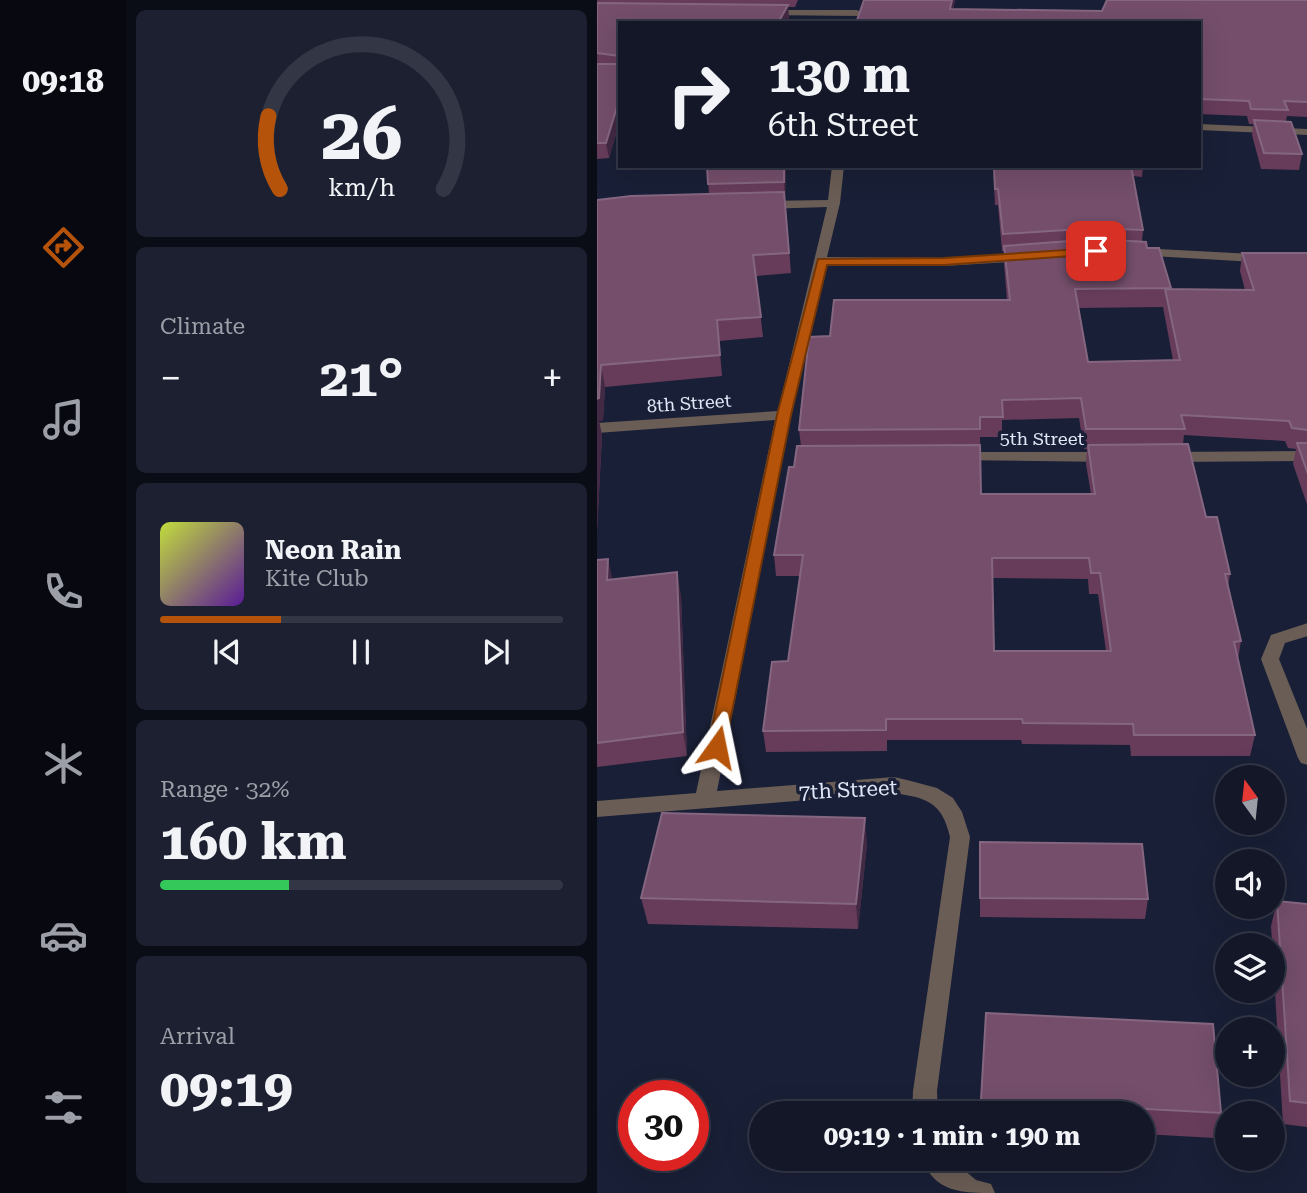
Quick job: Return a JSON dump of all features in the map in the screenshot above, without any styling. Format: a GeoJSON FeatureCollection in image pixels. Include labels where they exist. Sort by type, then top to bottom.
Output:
{"type":"FeatureCollection","features":[{"type":"Feature","properties":{"kind":"street"},"geometry":{"type":"LineString","coordinates":[[747,12],[856,18],[857,0]]}},
{"type":"Feature","properties":{"kind":"street"},"geometry":{"type":"LineString","coordinates":[[1201,127],[1307,132]]}},
{"type":"Feature","properties":{"kind":"street"},"geometry":{"type":"LineString","coordinates":[[705,800],[785,458],[784,415],[822,261],[834,203],[838,168]]}},
{"type":"Feature","properties":{"kind":"street"},"geometry":{"type":"LineString","coordinates":[[751,205],[834,203]]}},
{"type":"Feature","properties":{"kind":"street"},"geometry":{"type":"LineString","coordinates":[[1122,252],[1307,261]]}},
{"type":"Feature","properties":{"kind":"street"},"geometry":{"type":"LineString","coordinates":[[822,261],[944,262],[1046,256]]}},
{"type":"Feature","properties":{"kind":"street","name":"8th Street"},"geometry":{"type":"LineString","coordinates":[[597,428],[784,415]]}},
{"type":"Feature","properties":{"kind":"street"},"geometry":{"type":"LineString","coordinates":[[1154,457],[1307,456]]}},
{"type":"Feature","properties":{"kind":"street","name":"5th Street"},"geometry":{"type":"LineString","coordinates":[[945,457],[1126,457]]}},
{"type":"Feature","properties":{"kind":"street"},"geometry":{"type":"LineString","coordinates":[[1307,629],[1277,639],[1270,659],[1307,758]]}},
{"type":"Feature","properties":{"kind":"street","name":"7th Street"},"geometry":{"type":"LineString","coordinates":[[597,809],[894,785],[927,790],[952,807],[960,837],[925,1101]]}},
{"type":"Feature","properties":{"kind":"street"},"geometry":{"type":"LineString","coordinates":[[946,1171],[971,1192],[982,1193]]}},
{"type":"Feature","properties":{"kind":"building"},"geometry":{"type":"Polygon","coordinates":[[[864,0],[952,0],[950,9],[1102,11],[1107,0],[1308,0],[1308,102],[1284,101],[1288,110],[1251,109],[1249,101],[1201,99],[1201,21],[857,21],[864,0]]]}},
{"type":"Feature","properties":{"kind":"building"},"geometry":{"type":"Polygon","coordinates":[[[597,3],[788,5],[779,21],[618,21],[618,56],[597,53],[597,3]]]}},
{"type":"Feature","properties":{"kind":"building"},"geometry":{"type":"Polygon","coordinates":[[[597,64],[618,64],[618,104],[606,143],[597,143],[597,64]]]}},
{"type":"Feature","properties":{"kind":"building"},"geometry":{"type":"Polygon","coordinates":[[[1254,120],[1291,122],[1302,154],[1264,153],[1254,120]]]}},
{"type":"Feature","properties":{"kind":"building"},"geometry":{"type":"Polygon","coordinates":[[[707,168],[784,168],[784,182],[708,184],[707,168]]]}},
{"type":"Feature","properties":{"kind":"building"},"geometry":{"type":"Polygon","coordinates":[[[994,168],[1131,168],[1143,230],[1097,228],[1003,234],[998,189],[995,189],[994,168]]]}},
{"type":"Feature","properties":{"kind":"building"},"geometry":{"type":"Polygon","coordinates":[[[784,192],[789,253],[753,255],[761,317],[717,320],[720,355],[601,365],[597,399],[597,200],[631,196],[784,192]]]}},
{"type":"Feature","properties":{"kind":"building"},"geometry":{"type":"Polygon","coordinates":[[[1097,239],[1146,242],[1147,248],[1159,248],[1171,288],[1075,289],[1088,362],[1180,360],[1165,289],[1254,290],[1242,253],[1308,253],[1308,430],[1292,428],[1289,421],[1181,415],[1185,429],[1086,429],[1081,398],[1002,400],[1003,417],[980,417],[980,429],[799,430],[809,337],[830,336],[834,300],[1010,300],[1004,246],[1097,239]]]}},
{"type":"Feature","properties":{"kind":"building"},"geometry":{"type":"Polygon","coordinates":[[[1297,443],[1308,443],[1308,474],[1297,443]]]}},
{"type":"Feature","properties":{"kind":"building"},"geometry":{"type":"Polygon","coordinates":[[[1188,444],[1206,517],[1217,517],[1230,574],[1225,574],[1241,641],[1234,642],[1255,735],[1134,735],[1133,724],[1023,723],[1022,719],[886,719],[886,730],[763,731],[772,662],[788,661],[803,555],[774,555],[789,467],[794,467],[797,446],[980,445],[981,494],[1095,494],[1088,445],[1188,444]],[[992,558],[994,651],[1111,651],[1100,573],[1091,573],[1089,558],[992,558]]]}},
{"type":"Feature","properties":{"kind":"building"},"geometry":{"type":"Polygon","coordinates":[[[608,559],[607,580],[677,572],[683,732],[597,743],[597,560],[608,559]]]}},
{"type":"Feature","properties":{"kind":"building"},"geometry":{"type":"Polygon","coordinates":[[[662,813],[865,818],[856,904],[641,898],[662,813]]]}},
{"type":"Feature","properties":{"kind":"building"},"geometry":{"type":"Polygon","coordinates":[[[980,842],[1142,844],[1148,899],[980,898],[980,842]]]}},
{"type":"Feature","properties":{"kind":"building"},"geometry":{"type":"Polygon","coordinates":[[[1285,902],[1308,904],[1308,1103],[1290,1101],[1284,1003],[1285,933],[1279,933],[1278,919],[1285,919],[1285,902]]]}},
{"type":"Feature","properties":{"kind":"building"},"geometry":{"type":"Polygon","coordinates":[[[986,1013],[1213,1024],[1215,1087],[1219,1087],[1220,1101],[1215,1101],[1215,1113],[1155,1109],[1155,1101],[981,1100],[986,1013]]]}},
{"type":"Feature","properties":{"kind":"route"},"geometry":{"type":"LineString","coordinates":[[717,747],[778,458],[784,415],[822,261],[944,262],[1096,251]]}}]}
